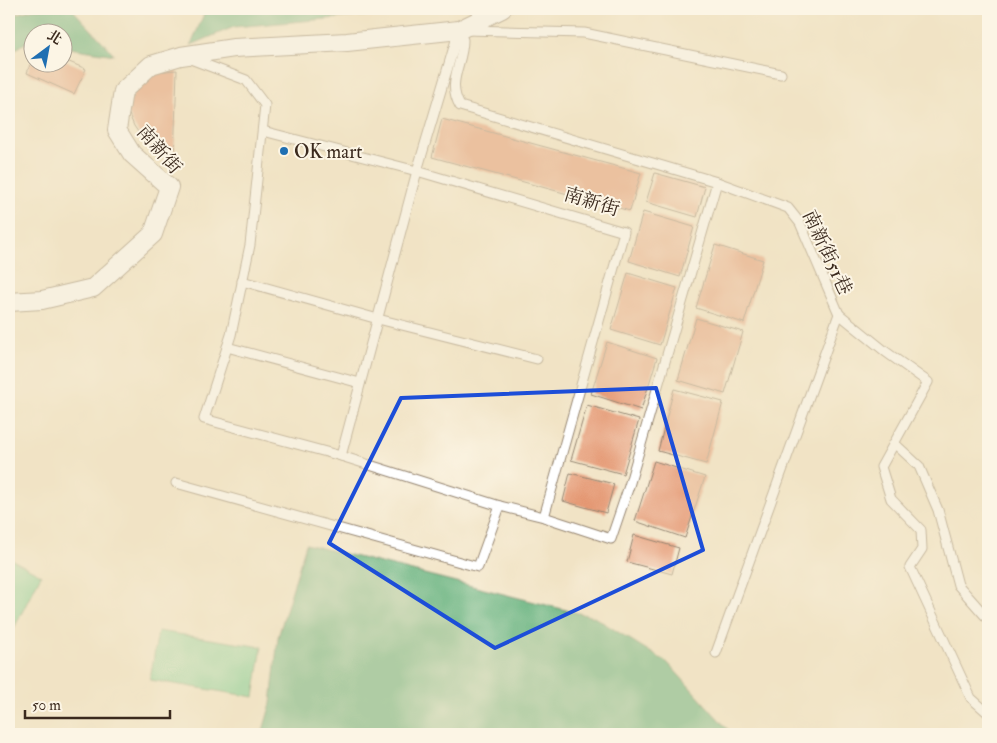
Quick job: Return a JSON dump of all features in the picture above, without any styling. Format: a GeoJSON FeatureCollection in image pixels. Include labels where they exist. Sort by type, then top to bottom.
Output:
{"type":"FeatureCollection","features":[{"type":"Feature","properties":{"kind":"street"},"geometry":{"type":"LineString","coordinates":[[181,56],[234,48],[347,42],[458,30],[502,9]]}},
{"type":"Feature","properties":{"kind":"street","name":"南新街"},"geometry":{"type":"LineString","coordinates":[[9,302],[42,300],[93,288],[153,234],[169,187],[132,154],[117,130],[123,91],[151,65],[181,56]]}},
{"type":"Feature","properties":{"kind":"lane"},"geometry":{"type":"LineString","coordinates":[[341,456],[417,171],[458,30],[584,33],[781,74]]}},
{"type":"Feature","properties":{"kind":"lane","name":"南新街51巷"},"geometry":{"type":"LineString","coordinates":[[458,30],[463,39],[454,84],[456,98],[460,106],[718,182],[788,208],[800,223],[839,314],[716,653]]}},
{"type":"Feature","properties":{"kind":"lane"},"geometry":{"type":"LineString","coordinates":[[181,56],[246,80],[265,105],[253,226],[227,347],[204,420],[341,456],[611,539],[630,486],[718,182]]}},
{"type":"Feature","properties":{"kind":"lane","name":"南新街"},"geometry":{"type":"LineString","coordinates":[[263,131],[417,171],[624,232],[544,517]]}},
{"type":"Feature","properties":{"kind":"lane"},"geometry":{"type":"LineString","coordinates":[[242,281],[378,319],[537,360]]}},
{"type":"Feature","properties":{"kind":"lane"},"geometry":{"type":"LineString","coordinates":[[839,314],[886,352],[928,382],[881,466],[891,499],[921,530],[922,549],[910,567],[972,698],[988,713]]}},
{"type":"Feature","properties":{"kind":"lane"},"geometry":{"type":"LineString","coordinates":[[227,347],[360,383]]}},
{"type":"Feature","properties":{"kind":"lane"},"geometry":{"type":"LineString","coordinates":[[894,443],[919,466],[938,510],[958,585],[988,619]]}},
{"type":"Feature","properties":{"kind":"lane"},"geometry":{"type":"LineString","coordinates":[[176,483],[478,567],[500,506]]}},
{"type":"Feature","properties":{"kind":"highlighted area"},"geometry":{"type":"Polygon","coordinates":[[[656,388],[703,550],[495,648],[329,543],[401,398],[656,388]]]}},
{"type":"Feature","properties":{"kind":"green space"},"geometry":{"type":"Polygon","coordinates":[[[34,9],[72,9],[115,55],[72,48],[72,22],[22,22],[22,45],[13,51],[9,47],[9,16],[34,9]]]}},
{"type":"Feature","properties":{"kind":"green space"},"geometry":{"type":"Polygon","coordinates":[[[206,9],[394,9],[396,13],[234,27],[191,45],[206,9]]]}},
{"type":"Feature","properties":{"kind":"green space"},"geometry":{"type":"Polygon","coordinates":[[[306,544],[594,617],[668,663],[732,734],[262,734],[271,703],[278,637],[306,544]]]}},
{"type":"Feature","properties":{"kind":"green space"},"geometry":{"type":"Polygon","coordinates":[[[9,558],[41,575],[9,638],[9,558]]]}},
{"type":"Feature","properties":{"kind":"green space"},"geometry":{"type":"Polygon","coordinates":[[[158,631],[262,647],[254,697],[150,680],[158,631]]]}},
{"type":"Feature","properties":{"kind":"building"},"geometry":{"type":"Polygon","coordinates":[[[72,63],[86,69],[74,94],[27,73],[72,72],[72,63]]]}},
{"type":"Feature","properties":{"kind":"building"},"geometry":{"type":"Polygon","coordinates":[[[177,70],[174,160],[147,145],[134,126],[128,112],[136,87],[156,72],[177,70]]]}},
{"type":"Feature","properties":{"kind":"building"},"geometry":{"type":"Polygon","coordinates":[[[442,119],[641,173],[630,211],[432,157],[442,119]]]}},
{"type":"Feature","properties":{"kind":"building"},"geometry":{"type":"Polygon","coordinates":[[[655,173],[705,187],[697,217],[646,202],[655,173]]]}},
{"type":"Feature","properties":{"kind":"building"},"geometry":{"type":"Polygon","coordinates":[[[643,212],[694,227],[680,277],[629,261],[643,212]]]}},
{"type":"Feature","properties":{"kind":"building"},"geometry":{"type":"Polygon","coordinates":[[[715,245],[763,260],[744,323],[696,308],[715,245]]]}},
{"type":"Feature","properties":{"kind":"building"},"geometry":{"type":"Polygon","coordinates":[[[628,273],[677,288],[660,345],[611,330],[628,273]]]}},
{"type":"Feature","properties":{"kind":"building"},"geometry":{"type":"Polygon","coordinates":[[[696,318],[743,332],[725,394],[678,380],[696,318]]]}},
{"type":"Feature","properties":{"kind":"building"},"geometry":{"type":"Polygon","coordinates":[[[607,342],[657,358],[641,410],[591,394],[607,342]]]}},
{"type":"Feature","properties":{"kind":"building"},"geometry":{"type":"Polygon","coordinates":[[[674,389],[723,402],[706,464],[658,451],[674,389]]]}},
{"type":"Feature","properties":{"kind":"building"},"geometry":{"type":"Polygon","coordinates":[[[587,405],[639,420],[623,474],[571,460],[587,405]]]}},
{"type":"Feature","properties":{"kind":"building"},"geometry":{"type":"Polygon","coordinates":[[[654,461],[705,477],[685,538],[635,521],[654,461]]]}},
{"type":"Feature","properties":{"kind":"building"},"geometry":{"type":"Polygon","coordinates":[[[570,473],[614,484],[606,513],[563,501],[570,473]]]}},
{"type":"Feature","properties":{"kind":"building"},"geometry":{"type":"Polygon","coordinates":[[[634,535],[679,548],[672,574],[627,562],[634,535]]]}},
{"type":"Feature","properties":{"kind":"place","name":"OK mart"},"geometry":{"type":"Point","coordinates":[284,151]}}]}
